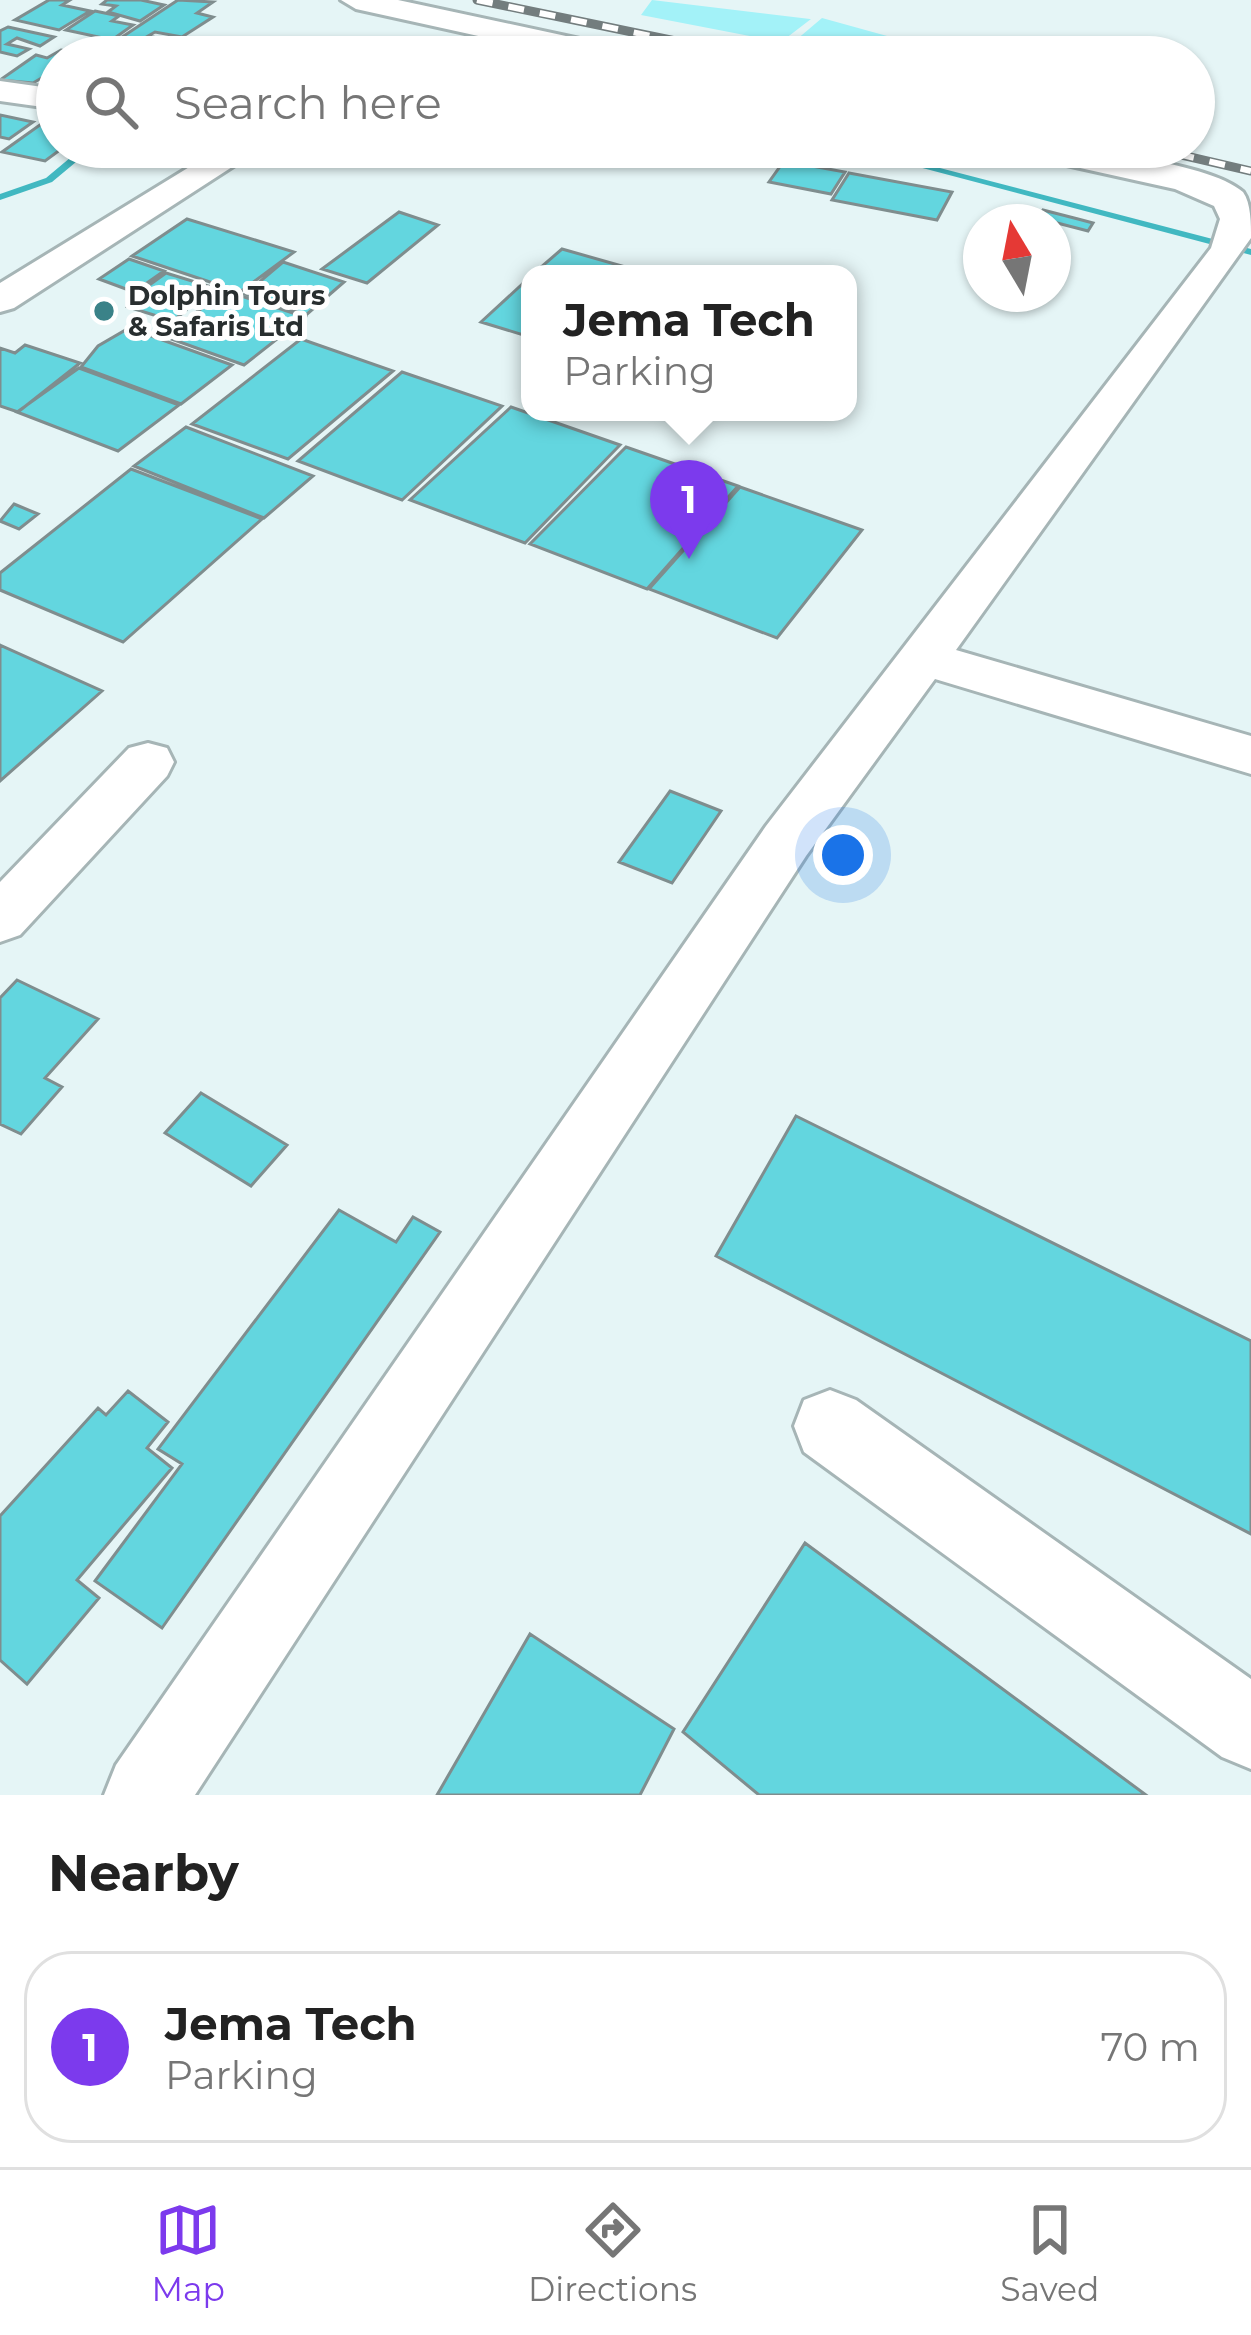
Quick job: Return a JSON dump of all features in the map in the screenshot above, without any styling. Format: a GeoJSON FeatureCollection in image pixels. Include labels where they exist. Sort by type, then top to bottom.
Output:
{"type":"FeatureCollection","features":[{"type":"Feature","properties":{"kind":"street"},"geometry":{"type":"LineString","coordinates":[[356,0],[521,36]]}},
{"type":"Feature","properties":{"kind":"street"},"geometry":{"type":"LineString","coordinates":[[0,91],[36,96]]}},
{"type":"Feature","properties":{"kind":"street"},"geometry":{"type":"LineString","coordinates":[[0,300],[212,168]]}},
{"type":"Feature","properties":{"kind":"street"},"geometry":{"type":"LineString","coordinates":[[146,1795],[786,841],[1229,250],[1238,218],[1230,199],[1186,181],[1126,168]]}},
{"type":"Feature","properties":{"kind":"street"},"geometry":{"type":"LineString","coordinates":[[924,658],[1251,755]]}},
{"type":"Feature","properties":{"kind":"street"},"geometry":{"type":"LineString","coordinates":[[0,919],[148,762]]}},
{"type":"Feature","properties":{"kind":"street"},"geometry":{"type":"LineString","coordinates":[[830,1426],[1251,1728]]}},
{"type":"Feature","properties":{"kind":"shaded area"},"geometry":{"type":"Polygon","coordinates":[[[652,0],[811,19],[789,36],[750,36],[641,15],[652,0]]]}},
{"type":"Feature","properties":{"kind":"shaded area"},"geometry":{"type":"Polygon","coordinates":[[[822,18],[887,36],[801,36],[822,18]]]}},
{"type":"Feature","properties":{"kind":"building"},"geometry":{"type":"Polygon","coordinates":[[[49,0],[70,0],[62,5],[90,11],[59,30],[15,20],[49,0]]]}},
{"type":"Feature","properties":{"kind":"building"},"geometry":{"type":"Polygon","coordinates":[[[107,0],[164,5],[140,21],[108,12],[116,6],[102,4],[107,0]]]}},
{"type":"Feature","properties":{"kind":"building"},"geometry":{"type":"Polygon","coordinates":[[[178,0],[213,2],[197,13],[213,17],[184,36],[155,32],[124,36],[178,0]]]}},
{"type":"Feature","properties":{"kind":"building"},"geometry":{"type":"Polygon","coordinates":[[[95,11],[119,16],[112,21],[133,25],[118,36],[66,30],[95,11]]]}},
{"type":"Feature","properties":{"kind":"building"},"geometry":{"type":"Polygon","coordinates":[[[8,27],[49,36],[36,36],[36,45],[17,38],[7,44],[29,49],[17,56],[0,52],[0,31],[8,27]]]}},
{"type":"Feature","properties":{"kind":"building"},"geometry":{"type":"Polygon","coordinates":[[[36,55],[36,81],[0,80],[36,55]]]}},
{"type":"Feature","properties":{"kind":"building"},"geometry":{"type":"Polygon","coordinates":[[[0,115],[33,122],[9,139],[0,137],[0,115]]]}},
{"type":"Feature","properties":{"kind":"building"},"geometry":{"type":"Polygon","coordinates":[[[36,128],[36,159],[2,152],[36,128]]]}},
{"type":"Feature","properties":{"kind":"building"},"geometry":{"type":"Polygon","coordinates":[[[779,168],[845,172],[831,194],[769,182],[779,168]]]}},
{"type":"Feature","properties":{"kind":"building"},"geometry":{"type":"Polygon","coordinates":[[[849,173],[952,192],[937,220],[832,200],[849,173]]]}},
{"type":"Feature","properties":{"kind":"building"},"geometry":{"type":"Polygon","coordinates":[[[399,212],[438,225],[367,283],[322,269],[399,212]]]}},
{"type":"Feature","properties":{"kind":"building"},"geometry":{"type":"Polygon","coordinates":[[[1071,217],[1093,223],[1088,231],[1071,227],[1071,217]]]}},
{"type":"Feature","properties":{"kind":"building"},"geometry":{"type":"Polygon","coordinates":[[[187,219],[294,252],[240,292],[132,256],[187,219]]]}},
{"type":"Feature","properties":{"kind":"building"},"geometry":{"type":"Polygon","coordinates":[[[562,249],[618,265],[543,265],[562,249]]]}},
{"type":"Feature","properties":{"kind":"building"},"geometry":{"type":"Polygon","coordinates":[[[129,259],[164,271],[134,292],[99,279],[129,259]]]}},
{"type":"Feature","properties":{"kind":"building"},"geometry":{"type":"Polygon","coordinates":[[[283,262],[344,282],[306,315],[245,294],[283,262]]]}},
{"type":"Feature","properties":{"kind":"building"},"geometry":{"type":"Polygon","coordinates":[[[166,273],[215,288],[190,307],[141,291],[166,273]]]}},
{"type":"Feature","properties":{"kind":"building"},"geometry":{"type":"Polygon","coordinates":[[[521,285],[521,334],[481,322],[521,285]]]}},
{"type":"Feature","properties":{"kind":"building"},"geometry":{"type":"Polygon","coordinates":[[[226,291],[305,317],[244,365],[163,336],[226,291]]]}},
{"type":"Feature","properties":{"kind":"building"},"geometry":{"type":"Polygon","coordinates":[[[141,297],[185,311],[173,321],[128,307],[141,297]]]}},
{"type":"Feature","properties":{"kind":"building"},"geometry":{"type":"Polygon","coordinates":[[[129,328],[232,365],[181,404],[81,367],[98,346],[129,328]]]}},
{"type":"Feature","properties":{"kind":"building"},"geometry":{"type":"Polygon","coordinates":[[[301,339],[393,371],[288,459],[192,424],[301,339]]]}},
{"type":"Feature","properties":{"kind":"building"},"geometry":{"type":"Polygon","coordinates":[[[25,345],[80,363],[18,412],[0,406],[0,348],[15,353],[25,345]]]}},
{"type":"Feature","properties":{"kind":"building"},"geometry":{"type":"Polygon","coordinates":[[[79,368],[179,405],[118,451],[17,412],[79,368]]]}},
{"type":"Feature","properties":{"kind":"building"},"geometry":{"type":"Polygon","coordinates":[[[402,372],[502,406],[402,500],[298,461],[402,372]]]}},
{"type":"Feature","properties":{"kind":"building"},"geometry":{"type":"Polygon","coordinates":[[[511,407],[521,410],[521,421],[551,421],[620,445],[525,543],[410,500],[511,407]]]}},
{"type":"Feature","properties":{"kind":"building"},"geometry":{"type":"Polygon","coordinates":[[[186,427],[313,476],[264,518],[134,466],[186,427]]]}},
{"type":"Feature","properties":{"kind":"building"},"geometry":{"type":"Polygon","coordinates":[[[626,447],[738,486],[647,589],[530,544],[626,447]]]}},
{"type":"Feature","properties":{"kind":"building"},"geometry":{"type":"Polygon","coordinates":[[[131,469],[262,519],[123,642],[0,590],[0,573],[131,469]]]}},
{"type":"Feature","properties":{"kind":"building"},"geometry":{"type":"Polygon","coordinates":[[[740,487],[862,530],[777,638],[649,589],[740,487]]]}},
{"type":"Feature","properties":{"kind":"building"},"geometry":{"type":"Polygon","coordinates":[[[14,504],[38,514],[19,529],[0,521],[14,504]]]}},
{"type":"Feature","properties":{"kind":"building"},"geometry":{"type":"Polygon","coordinates":[[[0,645],[102,691],[0,781],[0,645]]]}},
{"type":"Feature","properties":{"kind":"building"},"geometry":{"type":"Polygon","coordinates":[[[670,791],[721,811],[672,883],[619,862],[670,791]]]}},
{"type":"Feature","properties":{"kind":"building"},"geometry":{"type":"Polygon","coordinates":[[[17,980],[98,1019],[45,1078],[62,1087],[21,1134],[0,1124],[0,998],[17,980]]]}},
{"type":"Feature","properties":{"kind":"building"},"geometry":{"type":"Polygon","coordinates":[[[201,1093],[287,1145],[251,1186],[165,1133],[201,1093]]]}},
{"type":"Feature","properties":{"kind":"building"},"geometry":{"type":"Polygon","coordinates":[[[796,1116],[1251,1341],[1251,1534],[716,1256],[796,1116]]]}},
{"type":"Feature","properties":{"kind":"building"},"geometry":{"type":"Polygon","coordinates":[[[339,1210],[396,1242],[413,1217],[440,1232],[162,1628],[95,1581],[182,1464],[158,1449],[339,1210]]]}},
{"type":"Feature","properties":{"kind":"building"},"geometry":{"type":"Polygon","coordinates":[[[128,1391],[168,1422],[147,1448],[172,1468],[77,1580],[99,1598],[27,1684],[0,1660],[0,1516],[98,1408],[106,1415],[128,1391]]]}},
{"type":"Feature","properties":{"kind":"building"},"geometry":{"type":"Polygon","coordinates":[[[805,1543],[1146,1795],[759,1795],[683,1732],[805,1543]]]}},
{"type":"Feature","properties":{"kind":"building"},"geometry":{"type":"Polygon","coordinates":[[[530,1634],[674,1729],[640,1795],[437,1795],[530,1634]]]}},
{"type":"Feature","properties":{"kind":"waterway"},"geometry":{"type":"LineString","coordinates":[[0,197],[49,180],[64,168]]}},
{"type":"Feature","properties":{"kind":"waterway"},"geometry":{"type":"LineString","coordinates":[[929,168],[1251,252]]}},
{"type":"Feature","properties":{"kind":"railway"},"geometry":{"type":"LineString","coordinates":[[477,0],[651,36]]}},
{"type":"Feature","properties":{"kind":"railway"},"geometry":{"type":"LineString","coordinates":[[1215,163],[1251,171]]}},
{"type":"Feature","properties":{"kind":"place","name":"Dolphin Tours & Safaris Ltd"},"geometry":{"type":"Point","coordinates":[104,311]}},
{"type":"Feature","properties":{"kind":"place","name":"Jema Tech"},"geometry":{"type":"Point","coordinates":[689,559]}}]}
